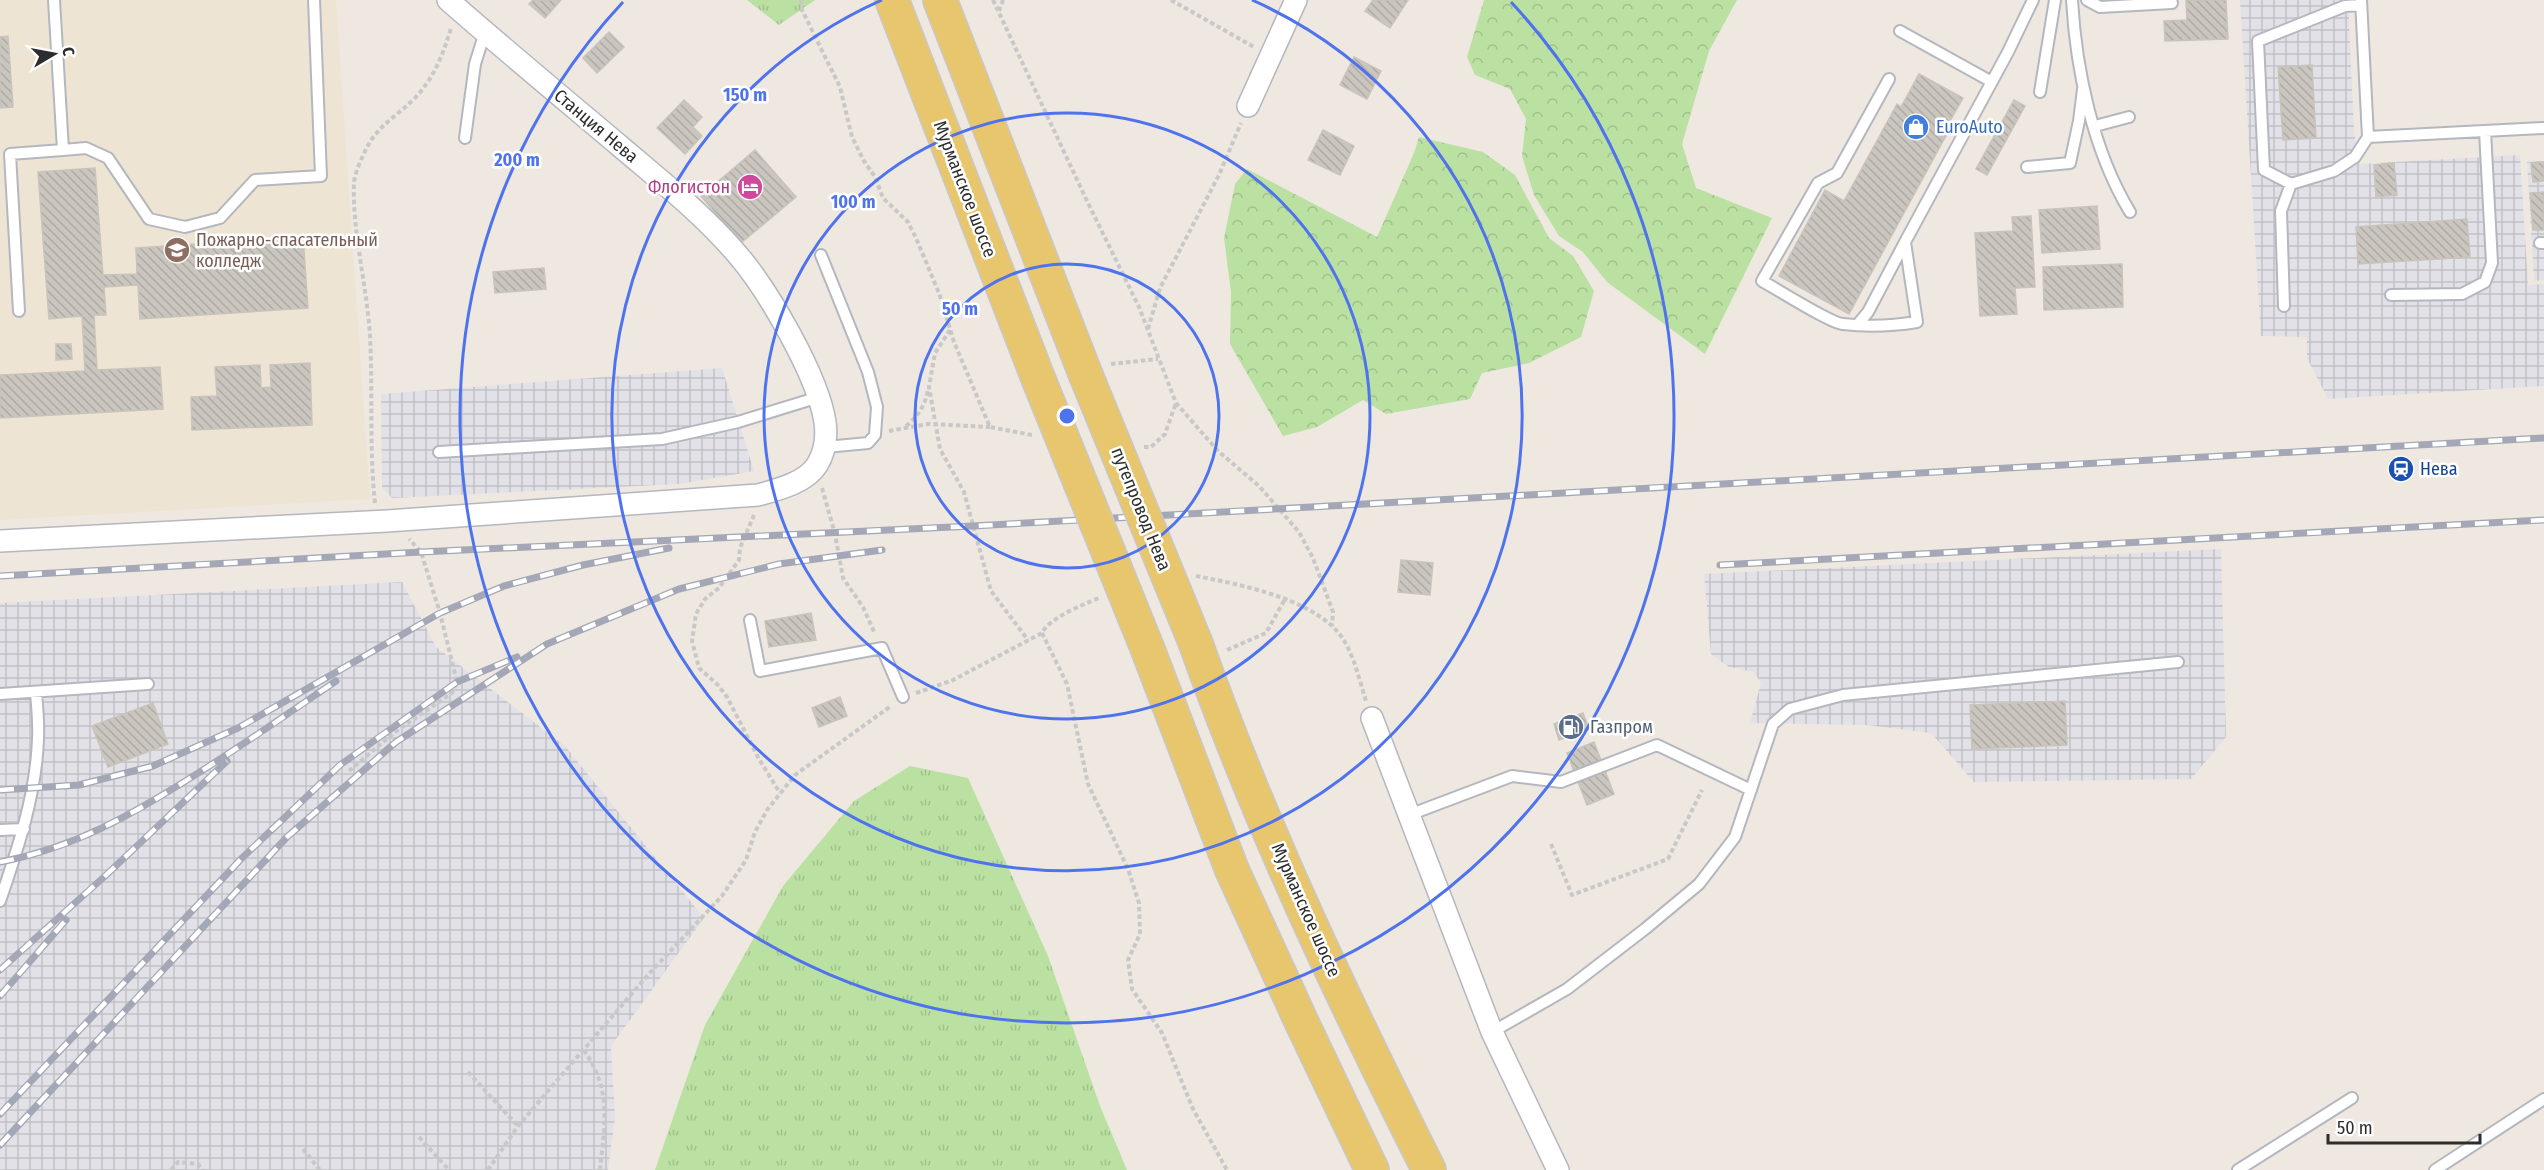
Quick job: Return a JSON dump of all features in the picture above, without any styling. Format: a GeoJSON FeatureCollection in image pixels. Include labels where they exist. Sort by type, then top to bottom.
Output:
{"type":"FeatureCollection","features":[{"type":"Feature","properties":{"kind":"main road","name":"Мурманское шоссе"},"geometry":{"type":"LineString","coordinates":[[892,0],[1038,378],[1148,650],[1232,870],[1372,1170]]}},
{"type":"Feature","properties":{"kind":"main road"},"geometry":{"type":"LineString","coordinates":[[940,0],[1098,369]]}},
{"type":"Feature","properties":{"kind":"main road","name":"путепровод Нева"},"geometry":{"type":"LineString","coordinates":[[1098,369],[1211,647]]}},
{"type":"Feature","properties":{"kind":"main road","name":"Мурманское шоссе"},"geometry":{"type":"LineString","coordinates":[[1211,647],[1217,704],[1285,866],[1429,1170]]}},
{"type":"Feature","properties":{"kind":"street"},"geometry":{"type":"LineString","coordinates":[[1248,106],[1296,0]]}},
{"type":"Feature","properties":{"kind":"street","name":"Станция Нева"},"geometry":{"type":"LineString","coordinates":[[453,4],[693,208],[738,256],[776,311],[803,360],[819,397],[825,423],[826,447]]}},
{"type":"Feature","properties":{"kind":"street"},"geometry":{"type":"LineString","coordinates":[[0,541],[387,521],[765,493],[788,487],[816,467],[826,447]]}},
{"type":"Feature","properties":{"kind":"street"},"geometry":{"type":"LineString","coordinates":[[1372,718],[1492,1032],[1558,1170]]}},
{"type":"Feature","properties":{"kind":"lane"},"geometry":{"type":"LineString","coordinates":[[54,0],[63,150]]}},
{"type":"Feature","properties":{"kind":"lane"},"geometry":{"type":"LineString","coordinates":[[19,311],[10,153],[86,148],[108,158],[149,219],[185,227],[220,218],[255,180],[321,176],[314,0]]}},
{"type":"Feature","properties":{"kind":"lane"},"geometry":{"type":"LineString","coordinates":[[1858,324],[1868,312],[1992,82],[2033,0]]}},
{"type":"Feature","properties":{"kind":"lane"},"geometry":{"type":"LineString","coordinates":[[2040,92],[2055,0]]}},
{"type":"Feature","properties":{"kind":"lane"},"geometry":{"type":"LineString","coordinates":[[2072,0],[2074,37],[2095,126],[2114,186],[2130,212]]}},
{"type":"Feature","properties":{"kind":"lane"},"geometry":{"type":"LineString","coordinates":[[2086,0],[2100,7],[2172,3]]}},
{"type":"Feature","properties":{"kind":"lane"},"geometry":{"type":"LineString","coordinates":[[2361,3],[2368,137],[2355,157],[2334,171],[2290,184],[2264,170],[2258,41],[2345,6],[2361,3]]}},
{"type":"Feature","properties":{"kind":"lane"},"geometry":{"type":"LineString","coordinates":[[465,138],[475,64],[485,32]]}},
{"type":"Feature","properties":{"kind":"lane"},"geometry":{"type":"LineString","coordinates":[[1900,32],[1992,82]]}},
{"type":"Feature","properties":{"kind":"lane"},"geometry":{"type":"LineString","coordinates":[[1889,80],[1837,172],[1818,183],[1762,281],[1841,324],[1879,328],[1917,322],[1905,242]]}},
{"type":"Feature","properties":{"kind":"lane"},"geometry":{"type":"LineString","coordinates":[[2027,167],[2070,164],[2084,83]]}},
{"type":"Feature","properties":{"kind":"lane"},"geometry":{"type":"LineString","coordinates":[[2095,126],[2129,117]]}},
{"type":"Feature","properties":{"kind":"lane"},"geometry":{"type":"LineString","coordinates":[[2368,137],[2544,128]]}},
{"type":"Feature","properties":{"kind":"lane"},"geometry":{"type":"LineString","coordinates":[[2391,295],[2462,294],[2486,282],[2492,263],[2485,131]]}},
{"type":"Feature","properties":{"kind":"lane"},"geometry":{"type":"LineString","coordinates":[[2284,306],[2280,211],[2290,184]]}},
{"type":"Feature","properties":{"kind":"lane"},"geometry":{"type":"LineString","coordinates":[[821,255],[868,372],[877,407],[875,435],[868,443],[826,447]]}},
{"type":"Feature","properties":{"kind":"lane"},"geometry":{"type":"LineString","coordinates":[[439,452],[662,439],[738,422],[819,397]]}},
{"type":"Feature","properties":{"kind":"lane"},"geometry":{"type":"LineString","coordinates":[[750,620],[760,671],[882,648],[903,697]]}},
{"type":"Feature","properties":{"kind":"lane"},"geometry":{"type":"LineString","coordinates":[[1492,1032],[1567,989],[1645,929],[1698,884],[1735,837],[1773,724],[1790,709],[1843,695],[2178,662]]}},
{"type":"Feature","properties":{"kind":"lane"},"geometry":{"type":"LineString","coordinates":[[0,694],[148,684]]}},
{"type":"Feature","properties":{"kind":"lane"},"geometry":{"type":"LineString","coordinates":[[0,901],[24,829],[33,789],[39,737],[36,692]]}},
{"type":"Feature","properties":{"kind":"lane"},"geometry":{"type":"LineString","coordinates":[[1409,815],[1512,776],[1562,782],[1657,745],[1752,790]]}},
{"type":"Feature","properties":{"kind":"lane"},"geometry":{"type":"LineString","coordinates":[[0,830],[24,829]]}},
{"type":"Feature","properties":{"kind":"lane"},"geometry":{"type":"LineString","coordinates":[[2238,1170],[2352,1098]]}},
{"type":"Feature","properties":{"kind":"lane"},"geometry":{"type":"LineString","coordinates":[[2436,1170],[2544,1100]]}},
{"type":"Feature","properties":{"kind":"path"},"geometry":{"type":"LineString","coordinates":[[801,0],[801,10],[840,87],[852,136],[875,177],[883,198],[908,222],[912,230],[939,293],[950,329],[990,427]]}},
{"type":"Feature","properties":{"kind":"path"},"geometry":{"type":"LineString","coordinates":[[993,0],[1139,307],[1176,403],[1218,451],[1259,486],[1299,532],[1313,558],[1333,612],[1332,626]]}},
{"type":"Feature","properties":{"kind":"path"},"geometry":{"type":"LineString","coordinates":[[998,11],[1003,0]]}},
{"type":"Feature","properties":{"kind":"path"},"geometry":{"type":"LineString","coordinates":[[1171,0],[1270,56]]}},
{"type":"Feature","properties":{"kind":"path"},"geometry":{"type":"LineString","coordinates":[[349,771],[395,732],[452,693],[457,682],[440,613],[421,552],[387,521],[375,504],[372,474],[373,407],[370,333],[360,257],[354,180],[375,133],[412,100],[435,72],[453,4]]}},
{"type":"Feature","properties":{"kind":"path"},"geometry":{"type":"LineString","coordinates":[[1148,330],[1160,288],[1219,175],[1248,106]]}},
{"type":"Feature","properties":{"kind":"path"},"geometry":{"type":"LineString","coordinates":[[904,428],[921,411],[926,402],[935,353],[950,329]]}},
{"type":"Feature","properties":{"kind":"path"},"geometry":{"type":"LineString","coordinates":[[1098,369],[1158,359]]}},
{"type":"Feature","properties":{"kind":"path"},"geometry":{"type":"LineString","coordinates":[[929,387],[940,449],[964,492],[991,591],[1028,640]]}},
{"type":"Feature","properties":{"kind":"path"},"geometry":{"type":"LineString","coordinates":[[1140,447],[1151,447],[1165,435],[1176,403]]}},
{"type":"Feature","properties":{"kind":"path"},"geometry":{"type":"LineString","coordinates":[[875,435],[936,424],[990,427],[1036,435]]}},
{"type":"Feature","properties":{"kind":"path"},"geometry":{"type":"LineString","coordinates":[[816,467],[835,534],[843,578],[863,607],[882,648]]}},
{"type":"Feature","properties":{"kind":"path"},"geometry":{"type":"LineString","coordinates":[[765,493],[744,538],[739,560],[696,614],[692,641],[699,668],[718,685],[727,697],[759,759],[780,793]]}},
{"type":"Feature","properties":{"kind":"path"},"geometry":{"type":"LineString","coordinates":[[1211,647],[1266,633],[1285,599]]}},
{"type":"Feature","properties":{"kind":"path"},"geometry":{"type":"LineString","coordinates":[[1042,633],[1067,684],[1088,784],[1128,869],[1139,903],[1140,934],[1128,960],[1132,989],[1162,1033],[1192,1109],[1227,1170]]}},
{"type":"Feature","properties":{"kind":"path"},"geometry":{"type":"LineString","coordinates":[[488,1170],[518,1126],[646,976],[722,896],[746,860],[755,832],[767,810],[795,775],[903,697],[953,680]]}},
{"type":"Feature","properties":{"kind":"path"},"geometry":{"type":"LineString","coordinates":[[1551,844],[1572,895],[1668,859],[1702,790]]}},
{"type":"Feature","properties":{"kind":"path"},"geometry":{"type":"LineString","coordinates":[[584,1050],[596,1068],[602,1085],[604,1123],[600,1170]]}},
{"type":"Feature","properties":{"kind":"path"},"geometry":{"type":"LineString","coordinates":[[468,1072],[518,1126]]}},
{"type":"Feature","properties":{"kind":"path"},"geometry":{"type":"LineString","coordinates":[[418,1137],[449,1170]]}},
{"type":"Feature","properties":{"kind":"path"},"geometry":{"type":"LineString","coordinates":[[303,1149],[320,1170]]}},
{"type":"Feature","properties":{"kind":"path"},"geometry":{"type":"LineString","coordinates":[[171,1170],[178,1162],[198,1164],[203,1170]]}},
{"type":"Feature","properties":{"kind":"shaded area","name":"Пожарно-спасательный колледж"},"geometry":{"type":"Polygon","coordinates":[[[0,0],[336,0],[370,499],[0,520],[0,0]]]}},
{"type":"Feature","properties":{"kind":"shaded area"},"geometry":{"type":"Polygon","coordinates":[[[2240,0],[2348,0],[2354,132],[2360,164],[2520,155],[2528,285],[2544,284],[2544,386],[2328,399],[2307,358],[2307,337],[2261,336],[2240,0]]]}},
{"type":"Feature","properties":{"kind":"shaded area"},"geometry":{"type":"Polygon","coordinates":[[[2544,161],[2544,280],[2534,281],[2527,162],[2544,161]]]}},
{"type":"Feature","properties":{"kind":"shaded area"},"geometry":{"type":"Polygon","coordinates":[[[722,368],[754,471],[679,484],[392,498],[382,488],[381,394],[722,368]]]}},
{"type":"Feature","properties":{"kind":"shaded area"},"geometry":{"type":"Polygon","coordinates":[[[2221,549],[2226,737],[2191,779],[1974,782],[1931,733],[1867,725],[1750,723],[1761,683],[1754,672],[1729,667],[1711,654],[1704,574],[2221,549]]]}},
{"type":"Feature","properties":{"kind":"shaded area"},"geometry":{"type":"Polygon","coordinates":[[[402,582],[436,647],[565,746],[704,918],[611,1046],[615,1118],[608,1170],[0,1170],[0,603],[402,582]]]}},
{"type":"Feature","properties":{"kind":"green space"},"geometry":{"type":"Polygon","coordinates":[[[747,0],[815,0],[779,25],[747,0]]]}},
{"type":"Feature","properties":{"kind":"green space"},"geometry":{"type":"Polygon","coordinates":[[[1484,0],[1737,0],[1709,51],[1682,144],[1696,188],[1772,218],[1705,354],[1607,282],[1583,252],[1559,236],[1534,195],[1522,156],[1526,119],[1510,89],[1475,75],[1467,57],[1484,0]]]}},
{"type":"Feature","properties":{"kind":"green space"},"geometry":{"type":"Polygon","coordinates":[[[1419,137],[1483,152],[1515,175],[1549,238],[1573,256],[1594,291],[1581,337],[1529,363],[1482,373],[1470,399],[1386,414],[1363,400],[1317,427],[1283,436],[1230,344],[1231,292],[1224,238],[1235,184],[1247,169],[1377,237],[1419,137]]]}},
{"type":"Feature","properties":{"kind":"green space"},"geometry":{"type":"Polygon","coordinates":[[[910,766],[968,778],[1048,956],[1100,1106],[1127,1170],[655,1170],[705,1025],[783,886],[854,801],[910,766]]]}},
{"type":"Feature","properties":{"kind":"building"},"geometry":{"type":"Polygon","coordinates":[[[533,0],[561,0],[545,18],[529,4],[533,0]]]}},
{"type":"Feature","properties":{"kind":"building"},"geometry":{"type":"Polygon","coordinates":[[[1373,0],[1408,0],[1390,28],[1365,11],[1373,0]]]}},
{"type":"Feature","properties":{"kind":"building"},"geometry":{"type":"Polygon","coordinates":[[[2186,0],[2226,0],[2228,39],[2165,41],[2164,21],[2187,20],[2186,0]]]}},
{"type":"Feature","properties":{"kind":"building"},"geometry":{"type":"Polygon","coordinates":[[[609,32],[624,47],[597,73],[583,58],[609,32]]]}},
{"type":"Feature","properties":{"kind":"building"},"geometry":{"type":"Polygon","coordinates":[[[8,36],[13,107],[0,108],[0,37],[8,36]]]}},
{"type":"Feature","properties":{"kind":"building"},"geometry":{"type":"Polygon","coordinates":[[[1354,57],[1381,71],[1367,99],[1340,85],[1354,57]]]}},
{"type":"Feature","properties":{"kind":"building"},"geometry":{"type":"Polygon","coordinates":[[[2312,65],[2316,138],[2283,140],[2278,67],[2312,65]]]}},
{"type":"Feature","properties":{"kind":"building"},"geometry":{"type":"Polygon","coordinates":[[[1919,74],[1963,98],[1945,130],[1948,132],[1849,314],[1779,276],[1825,190],[1844,201],[1897,104],[1901,107],[1919,74]]]}},
{"type":"Feature","properties":{"kind":"building"},"geometry":{"type":"Polygon","coordinates":[[[684,100],[702,117],[693,127],[702,136],[685,154],[657,128],[684,100]]]}},
{"type":"Feature","properties":{"kind":"building"},"geometry":{"type":"Polygon","coordinates":[[[2014,100],[2025,106],[1987,175],[1976,169],[2014,100]]]}},
{"type":"Feature","properties":{"kind":"building"},"geometry":{"type":"Polygon","coordinates":[[[1323,130],[1354,146],[1340,175],[1308,160],[1323,130]]]}},
{"type":"Feature","properties":{"kind":"building"},"geometry":{"type":"Polygon","coordinates":[[[755,150],[796,197],[741,243],[701,196],[755,150]]]}},
{"type":"Feature","properties":{"kind":"building"},"geometry":{"type":"Polygon","coordinates":[[[2544,162],[2544,181],[2533,182],[2531,163],[2544,162]]]}},
{"type":"Feature","properties":{"kind":"building"},"geometry":{"type":"Polygon","coordinates":[[[2394,163],[2397,195],[2376,197],[2374,165],[2394,163]]]}},
{"type":"Feature","properties":{"kind":"building"},"geometry":{"type":"Polygon","coordinates":[[[95,168],[103,275],[137,274],[136,248],[303,237],[308,308],[140,319],[138,285],[104,287],[106,315],[94,315],[97,370],[160,367],[163,409],[0,418],[0,375],[85,371],[82,316],[49,319],[38,172],[95,168]]]}},
{"type":"Feature","properties":{"kind":"building"},"geometry":{"type":"Polygon","coordinates":[[[2544,192],[2544,230],[2533,230],[2530,193],[2544,192]]]}},
{"type":"Feature","properties":{"kind":"building"},"geometry":{"type":"Polygon","coordinates":[[[2097,206],[2100,249],[2042,253],[2039,210],[2097,206]]]}},
{"type":"Feature","properties":{"kind":"building"},"geometry":{"type":"Polygon","coordinates":[[[2031,216],[2035,287],[2015,288],[2017,314],[1980,316],[1975,233],[2013,231],[2012,217],[2031,216]]]}},
{"type":"Feature","properties":{"kind":"building"},"geometry":{"type":"Polygon","coordinates":[[[2467,219],[2470,257],[2358,264],[2356,227],[2467,219]]]}},
{"type":"Feature","properties":{"kind":"building"},"geometry":{"type":"Polygon","coordinates":[[[2122,264],[2123,307],[2044,310],[2043,267],[2122,264]]]}},
{"type":"Feature","properties":{"kind":"building"},"geometry":{"type":"Polygon","coordinates":[[[544,268],[546,289],[495,293],[493,272],[544,268]]]}},
{"type":"Feature","properties":{"kind":"building"},"geometry":{"type":"Polygon","coordinates":[[[56,344],[71,344],[72,359],[56,360],[56,344]]]}},
{"type":"Feature","properties":{"kind":"building"},"geometry":{"type":"Polygon","coordinates":[[[310,363],[312,425],[192,430],[191,397],[217,396],[215,367],[260,365],[261,388],[271,387],[270,365],[310,363]]]}},
{"type":"Feature","properties":{"kind":"building"},"geometry":{"type":"Polygon","coordinates":[[[1401,560],[1433,563],[1430,595],[1398,592],[1401,560]]]}},
{"type":"Feature","properties":{"kind":"building"},"geometry":{"type":"Polygon","coordinates":[[[811,613],[816,640],[769,647],[765,621],[811,613]]]}},
{"type":"Feature","properties":{"kind":"building"},"geometry":{"type":"Polygon","coordinates":[[[840,697],[847,716],[819,727],[812,708],[840,697]]]}},
{"type":"Feature","properties":{"kind":"building"},"geometry":{"type":"Polygon","coordinates":[[[2065,701],[2067,745],[1972,749],[1970,705],[2065,701]]]}},
{"type":"Feature","properties":{"kind":"building"},"geometry":{"type":"Polygon","coordinates":[[[153,703],[168,744],[108,767],[92,726],[153,703]]]}},
{"type":"Feature","properties":{"kind":"building","name":"Газпром"},"geometry":{"type":"Polygon","coordinates":[[[1583,713],[1589,729],[1559,740],[1554,724],[1583,713]]]}},
{"type":"Feature","properties":{"kind":"building"},"geometry":{"type":"Polygon","coordinates":[[[1594,742],[1614,794],[1587,805],[1567,753],[1594,742]]]}},
{"type":"Feature","properties":{"kind":"railway"},"geometry":{"type":"LineString","coordinates":[[0,576],[421,552],[973,526],[2544,438]]}},
{"type":"Feature","properties":{"kind":"railway"},"geometry":{"type":"LineString","coordinates":[[1720,565],[2544,520]]}},
{"type":"Feature","properties":{"kind":"railway"},"geometry":{"type":"LineString","coordinates":[[0,790],[79,785],[153,766],[238,728],[440,613],[504,586],[583,565],[669,548]]}},
{"type":"Feature","properties":{"kind":"railway"},"geometry":{"type":"LineString","coordinates":[[0,1145],[287,837],[396,742],[547,644],[679,589],[779,564],[882,550]]}},
{"type":"Feature","properties":{"kind":"railway"},"geometry":{"type":"LineString","coordinates":[[0,1114],[242,858],[340,765],[457,682],[517,657]]}},
{"type":"Feature","properties":{"kind":"railway"},"geometry":{"type":"LineString","coordinates":[[0,862],[27,856],[78,839],[126,816],[213,764],[336,681]]}},
{"type":"Feature","properties":{"kind":"railway"},"geometry":{"type":"LineString","coordinates":[[0,970],[104,877],[227,761]]}},
{"type":"Feature","properties":{"kind":"railway"},"geometry":{"type":"LineString","coordinates":[[0,996],[66,920]]}},
{"type":"Feature","properties":{"kind":"place","name":"EuroAuto"},"geometry":{"type":"Point","coordinates":[1916,127]}},
{"type":"Feature","properties":{"kind":"place","name":"Флогистон"},"geometry":{"type":"Point","coordinates":[750,187]}},
{"type":"Feature","properties":{"kind":"place","name":"Пожарно-спасательный колледж"},"geometry":{"type":"Point","coordinates":[177,250]}},
{"type":"Feature","properties":{"kind":"place","name":"Нева"},"geometry":{"type":"Point","coordinates":[2401,469]}},
{"type":"Feature","properties":{"kind":"place","name":"Газпром"},"geometry":{"type":"Point","coordinates":[1571,727]}}]}
